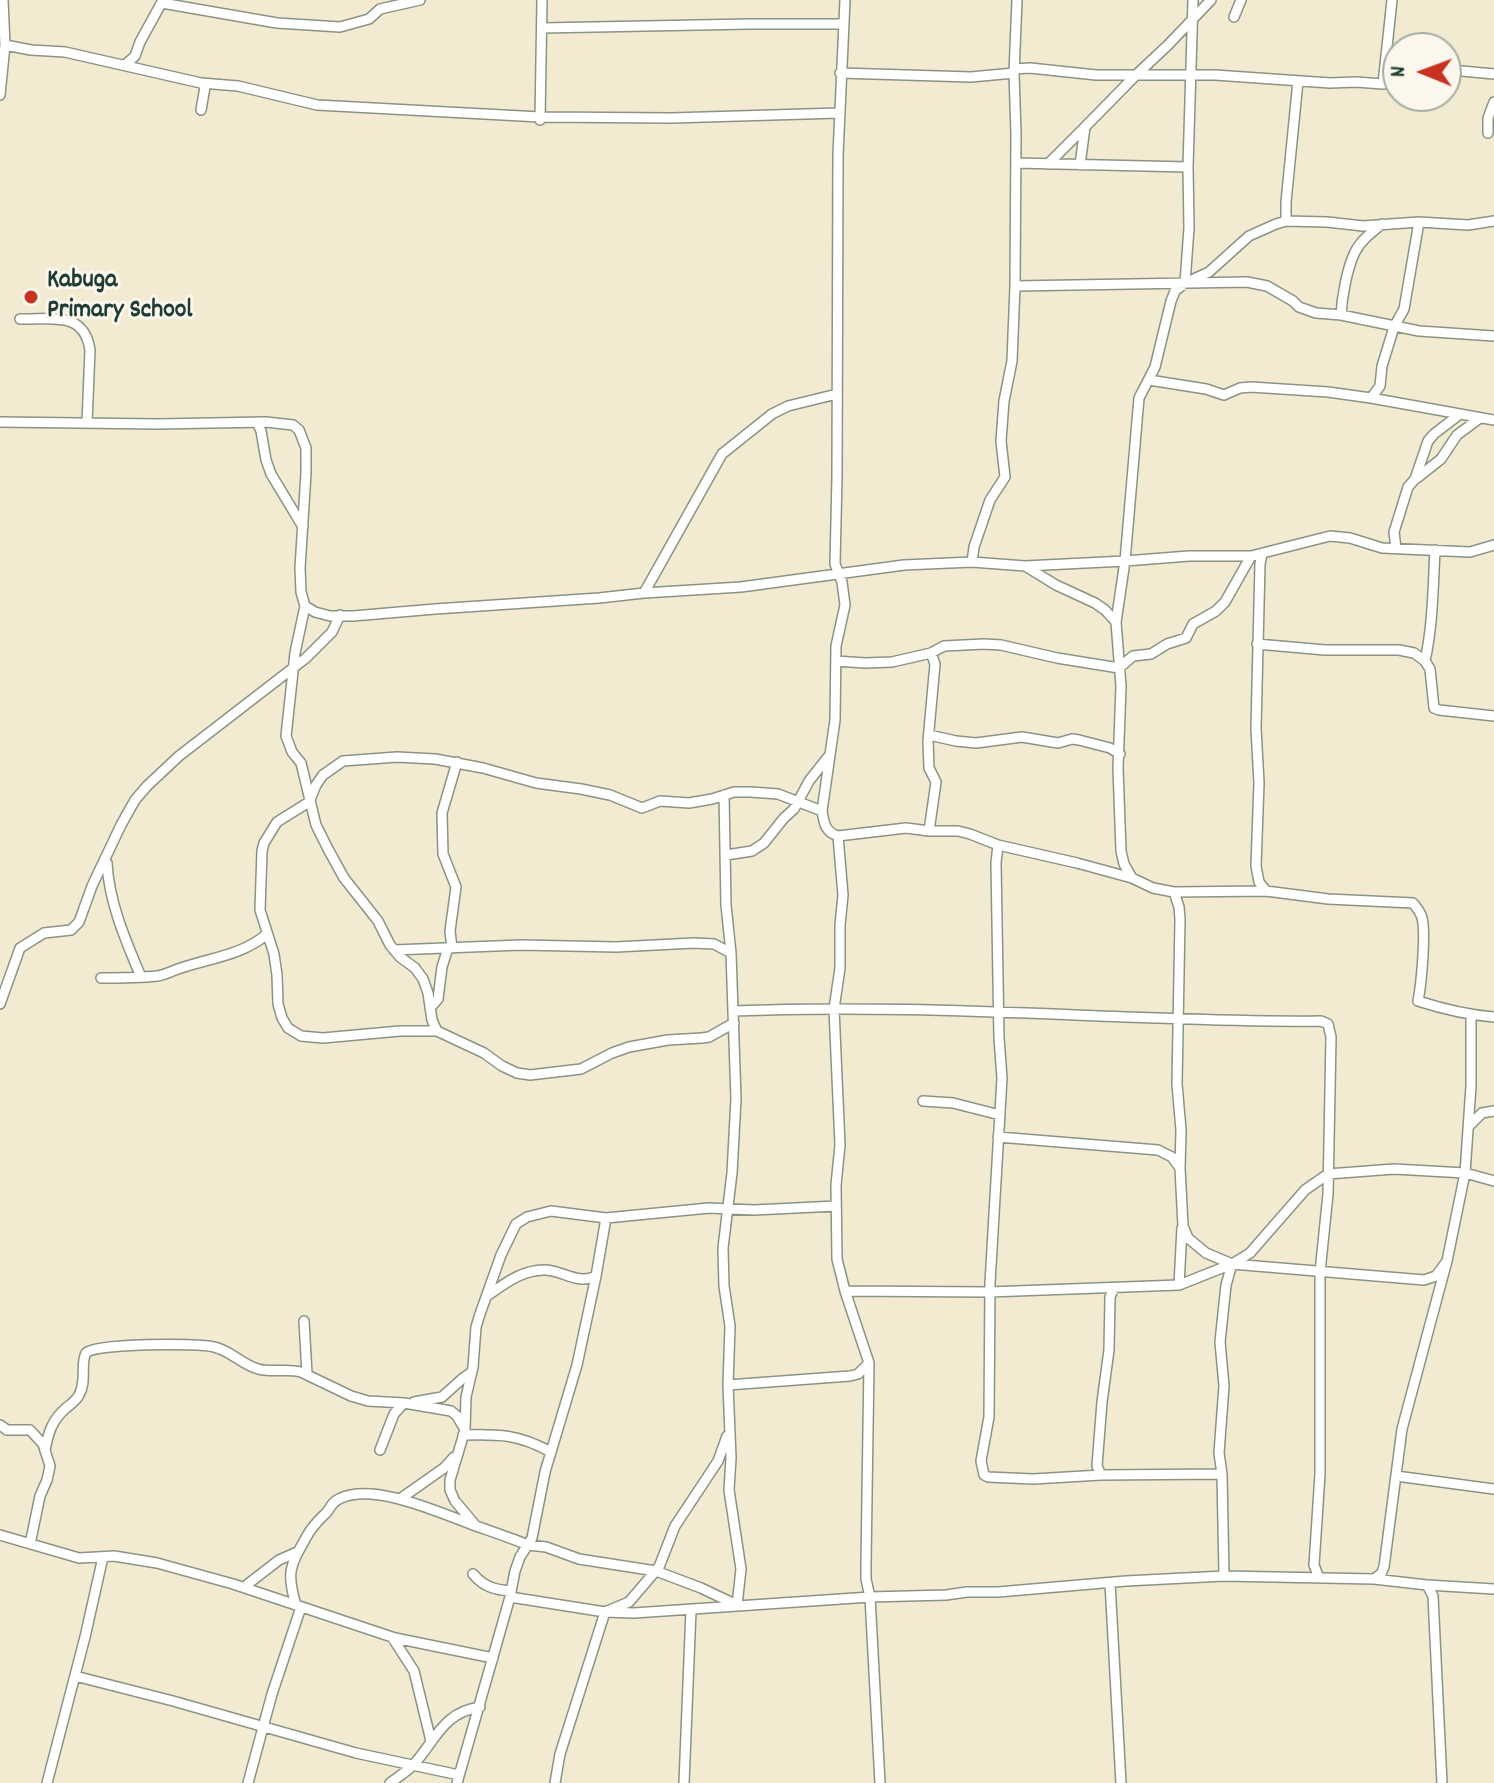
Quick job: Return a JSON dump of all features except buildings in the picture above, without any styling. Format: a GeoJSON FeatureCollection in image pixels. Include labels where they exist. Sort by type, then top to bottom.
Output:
{"type":"FeatureCollection","features":[{"type":"Feature","properties":{"kind":"street"},"geometry":{"type":"LineString","coordinates":[[0,95],[5,45],[1,24],[3,0]]}},
{"type":"Feature","properties":{"kind":"street"},"geometry":{"type":"LineString","coordinates":[[125,65],[135,56],[163,1],[277,23],[340,27],[369,19],[380,9],[420,0]]}},
{"type":"Feature","properties":{"kind":"street"},"geometry":{"type":"LineString","coordinates":[[540,118],[542,0]]}},
{"type":"Feature","properties":{"kind":"street"},"geometry":{"type":"LineString","coordinates":[[845,0],[839,113],[835,564],[845,593],[845,605],[836,646],[835,720],[822,811],[824,825],[838,836],[906,828],[958,831],[998,845],[1040,853],[1174,892],[1266,891],[1328,899],[1413,903],[1421,915],[1424,933],[1418,1001],[1471,1015],[1494,1017]]}},
{"type":"Feature","properties":{"kind":"street"},"geometry":{"type":"LineString","coordinates":[[972,562],[990,500],[1005,477],[1001,441],[1004,401],[1012,361],[1015,286],[1014,71],[1017,0]]}},
{"type":"Feature","properties":{"kind":"street"},"geometry":{"type":"LineString","coordinates":[[1185,283],[1189,228],[1193,0]]}},
{"type":"Feature","properties":{"kind":"street"},"geometry":{"type":"LineString","coordinates":[[1048,164],[1211,0]]}},
{"type":"Feature","properties":{"kind":"street"},"geometry":{"type":"LineString","coordinates":[[1234,17],[1241,0]]}},
{"type":"Feature","properties":{"kind":"street"},"geometry":{"type":"LineString","coordinates":[[1389,32],[1392,0]]}},
{"type":"Feature","properties":{"kind":"street"},"geometry":{"type":"LineString","coordinates":[[542,28],[843,24]]}},
{"type":"Feature","properties":{"kind":"street"},"geometry":{"type":"LineString","coordinates":[[5,45],[65,52],[317,105],[540,118],[839,113]]}},
{"type":"Feature","properties":{"kind":"street"},"geometry":{"type":"LineString","coordinates":[[840,73],[971,77],[1030,68],[1096,75],[1215,75],[1382,84]]}},
{"type":"Feature","properties":{"kind":"street"},"geometry":{"type":"LineString","coordinates":[[1462,71],[1494,74]]}},
{"type":"Feature","properties":{"kind":"street"},"geometry":{"type":"LineString","coordinates":[[1286,221],[1286,191],[1298,81]]}},
{"type":"Feature","properties":{"kind":"street"},"geometry":{"type":"LineString","coordinates":[[201,83],[205,87],[201,110]]}},
{"type":"Feature","properties":{"kind":"street"},"geometry":{"type":"LineString","coordinates":[[1488,133],[1489,110],[1494,102]]}},
{"type":"Feature","properties":{"kind":"street"},"geometry":{"type":"LineString","coordinates":[[1080,165],[1085,127]]}},
{"type":"Feature","properties":{"kind":"street"},"geometry":{"type":"LineString","coordinates":[[1016,163],[1188,167]]}},
{"type":"Feature","properties":{"kind":"street"},"geometry":{"type":"LineString","coordinates":[[1132,878],[1121,851],[1118,768],[1121,686],[1116,622],[1125,561],[1139,398],[1159,354],[1175,291],[1209,272],[1249,236],[1286,221],[1363,226],[1419,222],[1468,225],[1494,221]]}},
{"type":"Feature","properties":{"kind":"street"},"geometry":{"type":"LineString","coordinates":[[1371,398],[1380,386],[1382,366],[1394,327],[1404,309],[1419,222]]}},
{"type":"Feature","properties":{"kind":"street"},"geometry":{"type":"LineString","coordinates":[[1341,315],[1354,255],[1369,234],[1382,224]]}},
{"type":"Feature","properties":{"kind":"street"},"geometry":{"type":"LineString","coordinates":[[1015,286],[1247,282],[1267,286],[1306,310],[1419,331],[1494,336]]}},
{"type":"Feature","properties":{"kind":"street"},"geometry":{"type":"LineString","coordinates":[[20,319],[73,321],[83,329],[90,350],[87,423]]}},
{"type":"Feature","properties":{"kind":"street"},"geometry":{"type":"LineString","coordinates":[[1149,380],[1224,395],[1251,387],[1328,392],[1494,420]]}},
{"type":"Feature","properties":{"kind":"street"},"geometry":{"type":"LineString","coordinates":[[644,593],[722,454],[772,414],[788,406],[837,394]]}},
{"type":"Feature","properties":{"kind":"street"},"geometry":{"type":"LineString","coordinates":[[1415,479],[1428,441],[1460,414]]}},
{"type":"Feature","properties":{"kind":"street"},"geometry":{"type":"LineString","coordinates":[[1396,548],[1394,532],[1408,487],[1441,459],[1462,430],[1480,418]]}},
{"type":"Feature","properties":{"kind":"street"},"geometry":{"type":"LineString","coordinates":[[0,422],[257,422],[284,423],[299,430],[306,448],[300,568],[305,606],[297,639],[286,736],[292,752],[301,763],[316,825],[328,849],[344,878],[378,921],[394,950],[423,979],[437,1031]]}},
{"type":"Feature","properties":{"kind":"street"},"geometry":{"type":"LineString","coordinates":[[257,422],[271,474],[303,527]]}},
{"type":"Feature","properties":{"kind":"street"},"geometry":{"type":"LineString","coordinates":[[305,606],[330,616],[387,614],[741,587],[904,565],[972,562],[1025,566],[1256,555],[1330,536],[1350,538],[1382,548],[1475,552],[1494,545]]}},
{"type":"Feature","properties":{"kind":"street"},"geometry":{"type":"LineString","coordinates":[[1425,661],[1435,550]]}},
{"type":"Feature","properties":{"kind":"street"},"geometry":{"type":"LineString","coordinates":[[1256,555],[1260,564],[1256,866],[1259,882],[1266,891]]}},
{"type":"Feature","properties":{"kind":"street"},"geometry":{"type":"LineString","coordinates":[[836,661],[880,663],[931,653],[944,646],[984,644],[1119,668],[1133,656],[1151,654],[1167,644],[1186,638],[1193,624],[1221,607],[1256,555]]}},
{"type":"Feature","properties":{"kind":"street"},"geometry":{"type":"LineString","coordinates":[[1025,566],[1095,603],[1116,622]]}},
{"type":"Feature","properties":{"kind":"street"},"geometry":{"type":"LineString","coordinates":[[0,1004],[20,948],[44,933],[71,930],[79,922],[92,886],[128,813],[147,786],[179,756],[306,658],[332,632],[340,615]]}},
{"type":"Feature","properties":{"kind":"street"},"geometry":{"type":"LineString","coordinates":[[1257,644],[1414,653],[1425,661],[1432,678],[1434,708],[1494,716]]}},
{"type":"Feature","properties":{"kind":"street"},"geometry":{"type":"LineString","coordinates":[[929,831],[936,782],[928,766],[935,664],[931,653]]}},
{"type":"Feature","properties":{"kind":"street"},"geometry":{"type":"LineString","coordinates":[[929,735],[976,743],[1022,737],[1058,743],[1072,739],[1110,748],[1120,754]]}},
{"type":"Feature","properties":{"kind":"street"},"geometry":{"type":"LineString","coordinates":[[726,855],[742,854],[760,846],[794,809],[809,781],[830,755]]}},
{"type":"Feature","properties":{"kind":"street"},"geometry":{"type":"LineString","coordinates":[[734,1023],[709,1037],[648,1042],[619,1050],[581,1069],[530,1075],[502,1066],[484,1053],[437,1031],[323,1038],[301,1036],[288,1028],[278,1004],[274,954],[260,910],[260,861],[264,843],[277,822],[309,802],[323,775],[343,761],[397,757],[457,762],[536,783],[610,795],[644,808],[660,801],[689,803],[734,792],[778,794],[822,811]]}},
{"type":"Feature","properties":{"kind":"street"},"geometry":{"type":"LineString","coordinates":[[430,1008],[438,999],[442,967],[450,948],[456,887],[443,854],[442,813],[457,762]]}},
{"type":"Feature","properties":{"kind":"street"},"geometry":{"type":"LineString","coordinates":[[724,795],[736,1099],[732,1173],[723,1248],[724,1286],[730,1326],[729,1490],[741,1569],[737,1605]]}},
{"type":"Feature","properties":{"kind":"street"},"geometry":{"type":"LineString","coordinates":[[838,836],[843,895],[840,968],[834,1009],[840,1145],[836,1185],[837,1259],[869,1363],[866,1579],[870,1597],[880,1783]]}},
{"type":"Feature","properties":{"kind":"street"},"geometry":{"type":"LineString","coordinates":[[998,845],[1002,1078],[989,1292],[989,1417],[981,1461],[984,1475],[1026,1479],[1222,1474]]}},
{"type":"Feature","properties":{"kind":"street"},"geometry":{"type":"LineString","coordinates":[[107,859],[116,913],[141,977]]}},
{"type":"Feature","properties":{"kind":"street"},"geometry":{"type":"LineString","coordinates":[[1174,892],[1180,919],[1177,1084],[1183,1226],[1179,1285]]}},
{"type":"Feature","properties":{"kind":"street"},"geometry":{"type":"LineString","coordinates":[[101,978],[162,975],[243,949],[267,934]]}},
{"type":"Feature","properties":{"kind":"street"},"geometry":{"type":"LineString","coordinates":[[394,950],[543,944],[616,947],[694,943],[714,944],[731,953]]}},
{"type":"Feature","properties":{"kind":"street"},"geometry":{"type":"LineString","coordinates":[[733,1011],[834,1009],[1255,1022],[1321,1021],[1328,1024],[1331,1032],[1328,1174],[1320,1272],[1320,1474],[1314,1565],[1319,1578]]}},
{"type":"Feature","properties":{"kind":"street"},"geometry":{"type":"LineString","coordinates":[[1374,1579],[1384,1567],[1406,1412],[1447,1261],[1465,1173],[1471,1015]]}},
{"type":"Feature","properties":{"kind":"street"},"geometry":{"type":"LineString","coordinates":[[923,1101],[953,1103],[1000,1115]]}},
{"type":"Feature","properties":{"kind":"street"},"geometry":{"type":"LineString","coordinates":[[1469,1126],[1482,1113],[1494,1111]]}},
{"type":"Feature","properties":{"kind":"street"},"geometry":{"type":"LineString","coordinates":[[1158,1150],[1172,1144],[1181,1130]]}},
{"type":"Feature","properties":{"kind":"street"},"geometry":{"type":"LineString","coordinates":[[998,1137],[1158,1150],[1172,1157],[1180,1168]]}},
{"type":"Feature","properties":{"kind":"street"},"geometry":{"type":"LineString","coordinates":[[845,1291],[989,1292],[1179,1285],[1232,1264],[1250,1253],[1305,1190],[1328,1174],[1394,1169],[1465,1173],[1494,1181]]}},
{"type":"Feature","properties":{"kind":"street"},"geometry":{"type":"LineString","coordinates":[[476,1526],[450,1490],[453,1467],[464,1432],[476,1327],[501,1255],[516,1224],[527,1217],[551,1211],[606,1218],[709,1208],[754,1210],[836,1206]]}},
{"type":"Feature","properties":{"kind":"street"},"geometry":{"type":"LineString","coordinates":[[75,1676],[458,1779],[515,1571],[534,1530],[539,1495],[577,1365],[606,1218]]}},
{"type":"Feature","properties":{"kind":"street"},"geometry":{"type":"LineString","coordinates":[[1183,1226],[1192,1244],[1232,1264],[1424,1280],[1436,1276],[1447,1261]]}},
{"type":"Feature","properties":{"kind":"street"},"geometry":{"type":"LineString","coordinates":[[1224,1576],[1219,1433],[1224,1386],[1220,1329],[1232,1264]]}},
{"type":"Feature","properties":{"kind":"street"},"geometry":{"type":"LineString","coordinates":[[487,1296],[505,1283],[533,1271],[550,1271],[581,1279],[596,1276]]}},
{"type":"Feature","properties":{"kind":"street"},"geometry":{"type":"LineString","coordinates":[[1101,1475],[1097,1466],[1109,1350],[1110,1297],[1114,1288]]}},
{"type":"Feature","properties":{"kind":"street"},"geometry":{"type":"LineString","coordinates":[[304,1321],[307,1374]]}},
{"type":"Feature","properties":{"kind":"street"},"geometry":{"type":"LineString","coordinates":[[45,1451],[51,1424],[80,1394],[88,1351],[181,1344],[212,1346],[258,1369],[294,1370],[368,1401],[406,1403],[451,1411],[457,1416],[464,1432]]}},
{"type":"Feature","properties":{"kind":"street"},"geometry":{"type":"LineString","coordinates":[[728,1385],[850,1376],[858,1374],[869,1363]]}},
{"type":"Feature","properties":{"kind":"street"},"geometry":{"type":"LineString","coordinates":[[380,1450],[394,1414],[406,1403],[442,1397],[472,1372]]}},
{"type":"Feature","properties":{"kind":"street"},"geometry":{"type":"LineString","coordinates":[[0,1425],[7,1430],[30,1430],[43,1444],[49,1460],[49,1472],[40,1496],[30,1544]]}},
{"type":"Feature","properties":{"kind":"street"},"geometry":{"type":"LineString","coordinates":[[555,1783],[560,1754],[605,1612],[629,1602],[656,1571],[679,1519],[718,1461],[729,1429]]}},
{"type":"Feature","properties":{"kind":"street"},"geometry":{"type":"LineString","coordinates":[[464,1432],[512,1436],[551,1452]]}},
{"type":"Feature","properties":{"kind":"street"},"geometry":{"type":"LineString","coordinates":[[400,1499],[444,1468],[458,1454]]}},
{"type":"Feature","properties":{"kind":"street"},"geometry":{"type":"LineString","coordinates":[[1396,1476],[1494,1489]]}},
{"type":"Feature","properties":{"kind":"street"},"geometry":{"type":"LineString","coordinates":[[248,1783],[299,1606],[289,1577],[297,1552],[313,1526],[342,1497],[385,1495],[419,1504],[528,1545],[546,1547],[579,1559],[656,1571],[737,1605]]}},
{"type":"Feature","properties":{"kind":"street"},"geometry":{"type":"LineString","coordinates":[[0,1535],[79,1558],[114,1556],[157,1563],[244,1587],[391,1637],[493,1658]]}},
{"type":"Feature","properties":{"kind":"street"},"geometry":{"type":"LineString","coordinates":[[244,1587],[279,1560],[297,1552]]}},
{"type":"Feature","properties":{"kind":"street"},"geometry":{"type":"LineString","coordinates":[[47,1783],[103,1557]]}},
{"type":"Feature","properties":{"kind":"street"},"geometry":{"type":"LineString","coordinates":[[473,1574],[491,1589],[605,1612],[691,1610],[1224,1576],[1374,1579],[1494,1589]]}},
{"type":"Feature","properties":{"kind":"street"},"geometry":{"type":"LineString","coordinates":[[1110,1583],[1121,1783]]}},
{"type":"Feature","properties":{"kind":"street"},"geometry":{"type":"LineString","coordinates":[[1427,1585],[1433,1596],[1442,1783]]}},
{"type":"Feature","properties":{"kind":"street"},"geometry":{"type":"LineString","coordinates":[[684,1783],[691,1610]]}},
{"type":"Feature","properties":{"kind":"street"},"geometry":{"type":"LineString","coordinates":[[391,1637],[414,1671],[431,1741]]}},
{"type":"Feature","properties":{"kind":"street"},"geometry":{"type":"LineString","coordinates":[[390,1783],[413,1765],[447,1722],[458,1713],[480,1707]]}},
{"type":"Feature","properties":{"kind":"place","name":"Kabuga Primary School"},"geometry":{"type":"Point","coordinates":[31,297]}}]}
